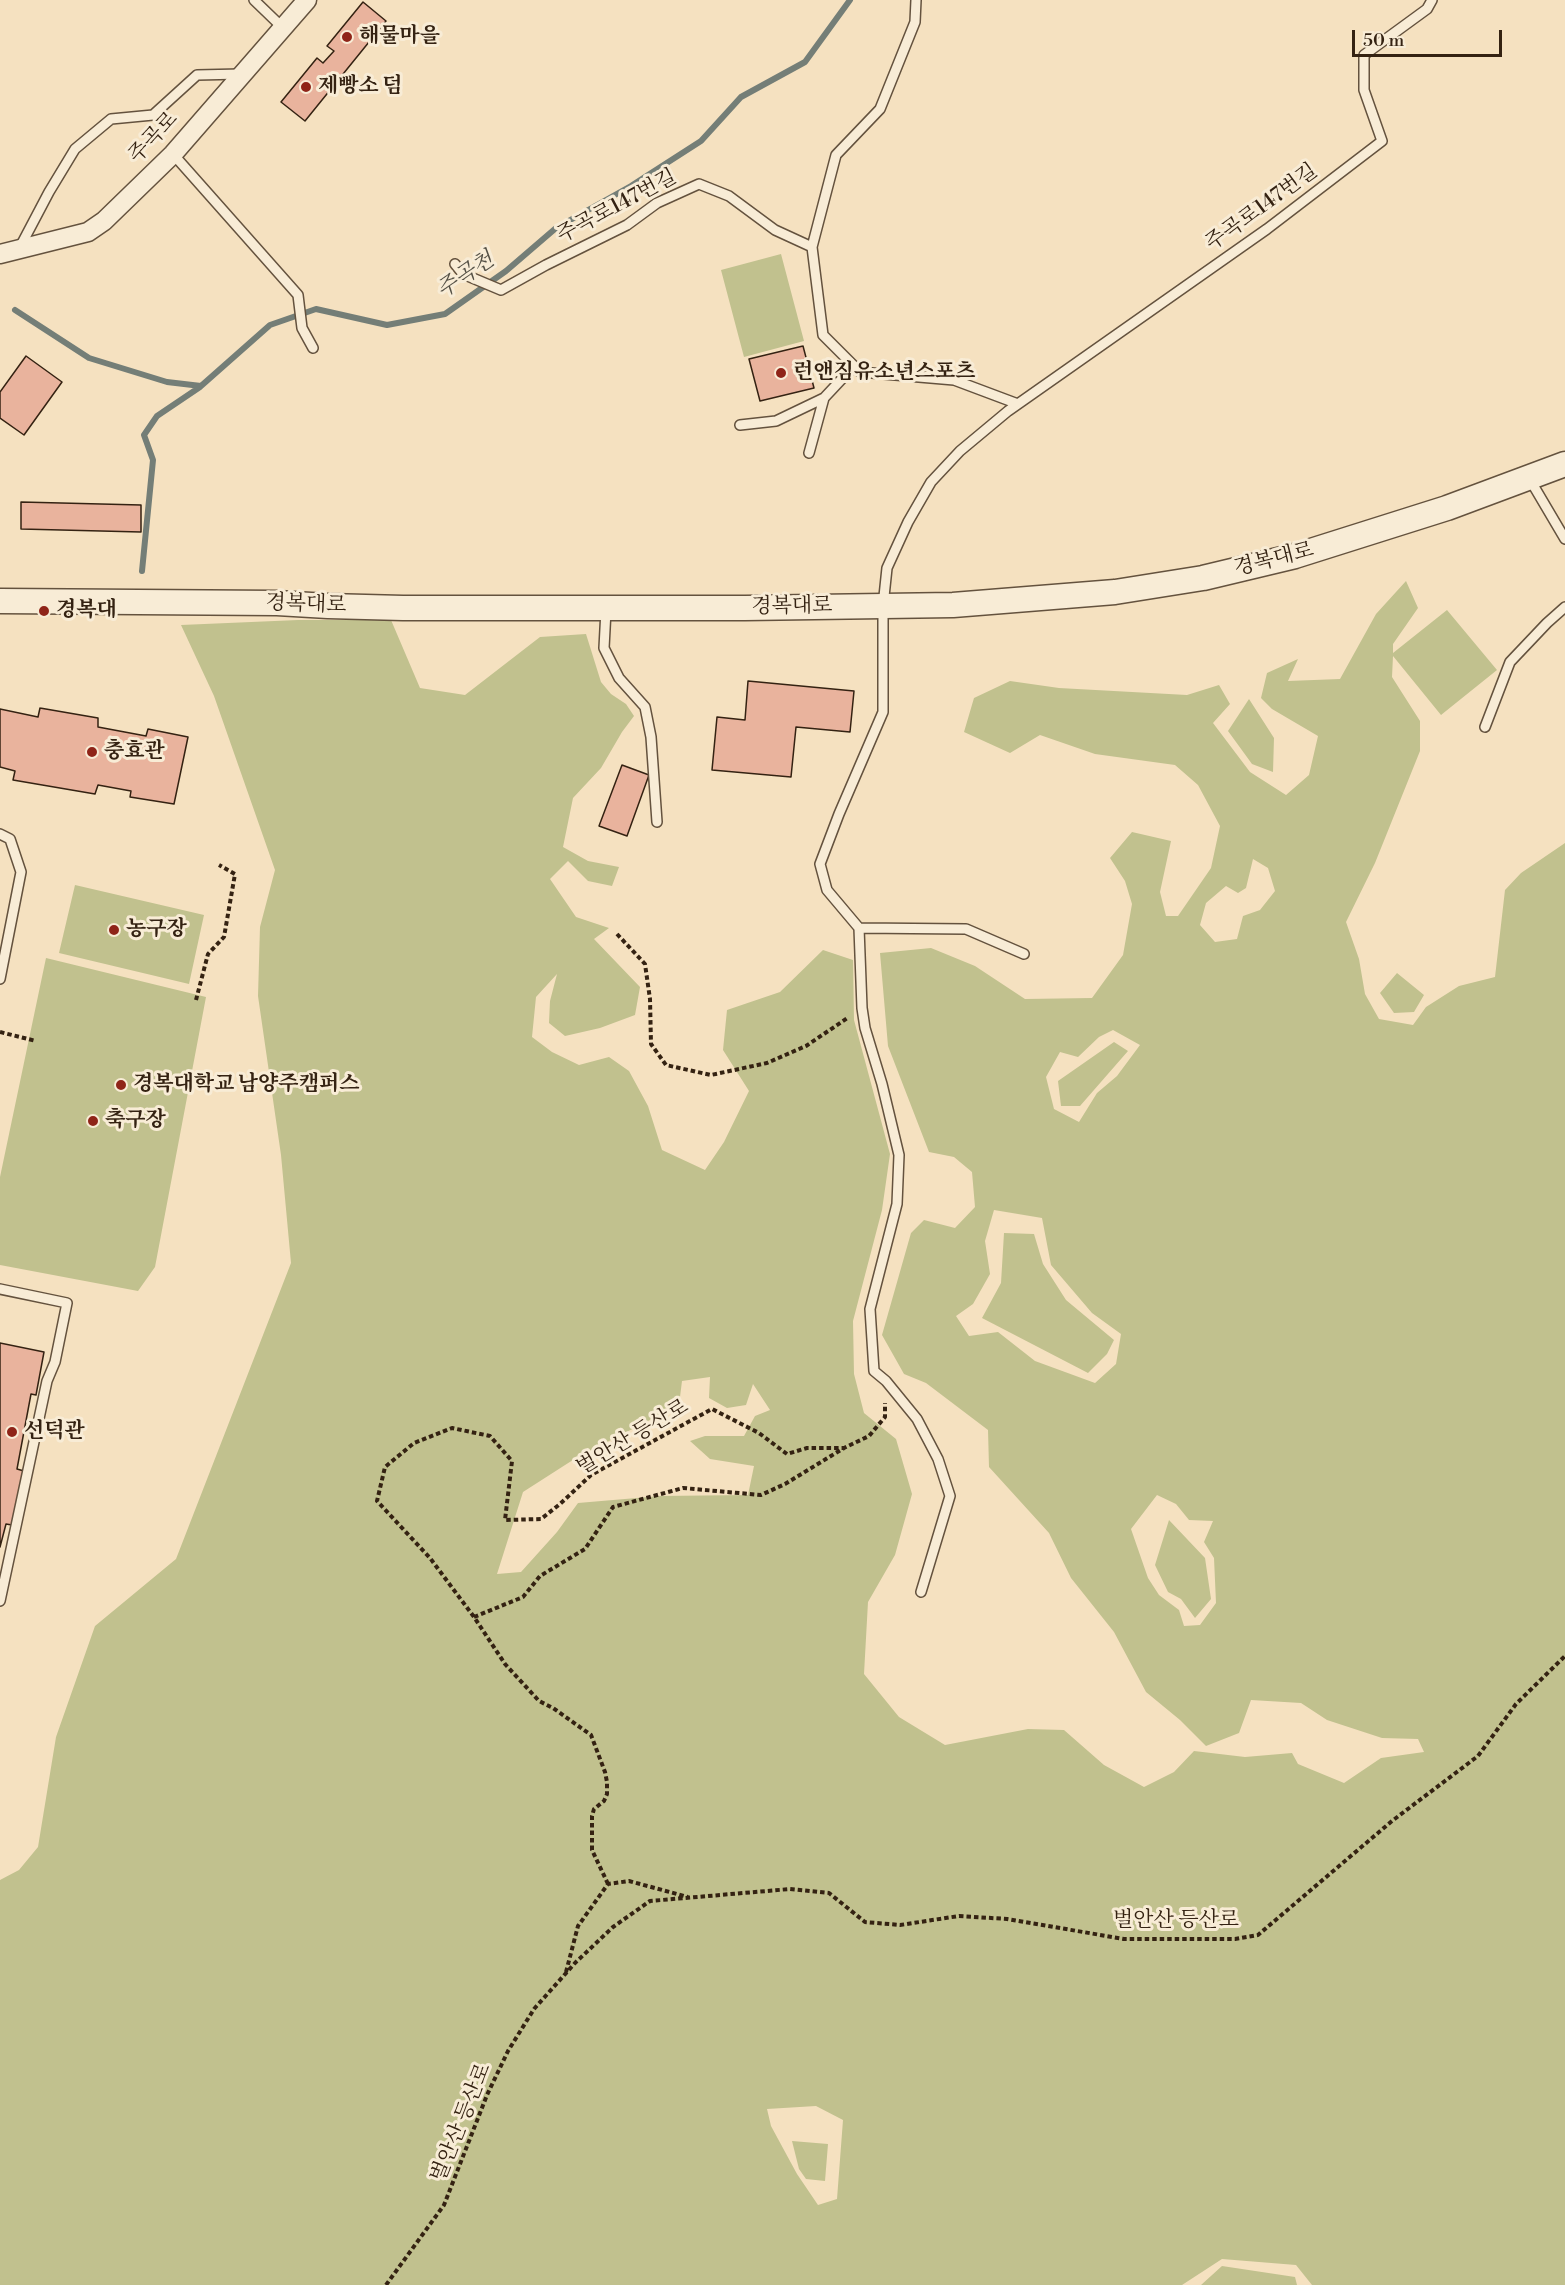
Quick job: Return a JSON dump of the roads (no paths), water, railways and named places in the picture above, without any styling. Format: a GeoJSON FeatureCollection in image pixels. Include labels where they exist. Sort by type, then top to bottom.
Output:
{"type":"FeatureCollection","features":[{"type":"Feature","properties":{"kind":"street","name":"주곡로"},"geometry":{"type":"LineString","coordinates":[[0,254],[88,232],[104,221],[173,154],[307,0]]}},
{"type":"Feature","properties":{"kind":"street","name":"경복대로"},"geometry":{"type":"LineString","coordinates":[[0,601],[277,603],[403,608],[883,606],[953,605],[1115,592],[1203,578],[1329,546],[1447,508],[1565,464]]}},
{"type":"Feature","properties":{"kind":"lane"},"geometry":{"type":"LineString","coordinates":[[254,0],[283,28]]}},
{"type":"Feature","properties":{"kind":"lane"},"geometry":{"type":"LineString","coordinates":[[916,0],[915,22],[880,109],[836,155],[812,247],[823,335],[860,372],[954,380],[1018,404]]}},
{"type":"Feature","properties":{"kind":"lane","name":"주곡로147번길"},"geometry":{"type":"LineString","coordinates":[[859,928],[827,890],[820,864],[883,712],[883,606],[887,568],[908,522],[931,482],[960,451],[1018,404],[1267,229],[1382,141],[1364,90],[1364,55],[1427,9],[1432,0]]}},
{"type":"Feature","properties":{"kind":"lane"},"geometry":{"type":"LineString","coordinates":[[18,251],[75,149],[111,119],[153,115],[197,75],[241,74]]}},
{"type":"Feature","properties":{"kind":"lane"},"geometry":{"type":"LineString","coordinates":[[173,154],[298,295],[302,328],[313,348]]}},
{"type":"Feature","properties":{"kind":"lane","name":"주곡로147번길"},"geometry":{"type":"LineString","coordinates":[[455,264],[463,274],[501,290],[627,225],[657,203],[699,184],[729,196],[775,230],[812,247]]}},
{"type":"Feature","properties":{"kind":"lane"},"geometry":{"type":"LineString","coordinates":[[740,425],[776,421],[824,398],[854,366]]}},
{"type":"Feature","properties":{"kind":"lane"},"geometry":{"type":"LineString","coordinates":[[809,453],[824,398]]}},
{"type":"Feature","properties":{"kind":"lane"},"geometry":{"type":"LineString","coordinates":[[1529,478],[1565,540]]}},
{"type":"Feature","properties":{"kind":"lane"},"geometry":{"type":"LineString","coordinates":[[606,607],[604,648],[619,678],[645,707],[651,737],[657,822]]}},
{"type":"Feature","properties":{"kind":"lane"},"geometry":{"type":"LineString","coordinates":[[1485,727],[1510,662],[1546,623],[1565,607]]}},
{"type":"Feature","properties":{"kind":"lane"},"geometry":{"type":"LineString","coordinates":[[0,834],[10,839],[21,872],[0,979]]}},
{"type":"Feature","properties":{"kind":"lane"},"geometry":{"type":"LineString","coordinates":[[921,1592],[950,1496],[938,1459],[917,1419],[886,1381],[874,1371],[870,1309],[897,1204],[899,1155],[882,1084],[865,1028],[859,928],[966,929],[1024,954]]}},
{"type":"Feature","properties":{"kind":"lane"},"geometry":{"type":"LineString","coordinates":[[0,1289],[67,1303],[55,1362],[47,1382],[0,1601]]}},
{"type":"Feature","properties":{"kind":"waterway","name":"주곡천"},"geometry":{"type":"LineString","coordinates":[[15,310],[89,358],[167,382],[201,386],[270,325],[316,309],[387,325],[445,314],[506,271],[556,228],[631,186],[701,141],[741,97],[805,62],[850,0]]}},
{"type":"Feature","properties":{"kind":"waterway"},"geometry":{"type":"LineString","coordinates":[[142,571],[153,460],[144,435],[157,416],[200,387]]}},
{"type":"Feature","properties":{"kind":"place","name":"해물마을"},"geometry":{"type":"Point","coordinates":[347,37]}},
{"type":"Feature","properties":{"kind":"place","name":"제빵소 덤"},"geometry":{"type":"Point","coordinates":[306,87]}},
{"type":"Feature","properties":{"kind":"place","name":"런앤짐유소년스포츠"},"geometry":{"type":"Point","coordinates":[781,373]}},
{"type":"Feature","properties":{"kind":"place","name":"경복대"},"geometry":{"type":"Point","coordinates":[44,611]}},
{"type":"Feature","properties":{"kind":"place","name":"충효관"},"geometry":{"type":"Point","coordinates":[92,752]}},
{"type":"Feature","properties":{"kind":"place","name":"농구장"},"geometry":{"type":"Point","coordinates":[114,930]}},
{"type":"Feature","properties":{"kind":"place","name":"경복대학교 남양주캠퍼스"},"geometry":{"type":"Point","coordinates":[121,1085]}},
{"type":"Feature","properties":{"kind":"place","name":"축구장"},"geometry":{"type":"Point","coordinates":[93,1121]}},
{"type":"Feature","properties":{"kind":"place","name":"선덕관"},"geometry":{"type":"Point","coordinates":[12,1432]}}]}
